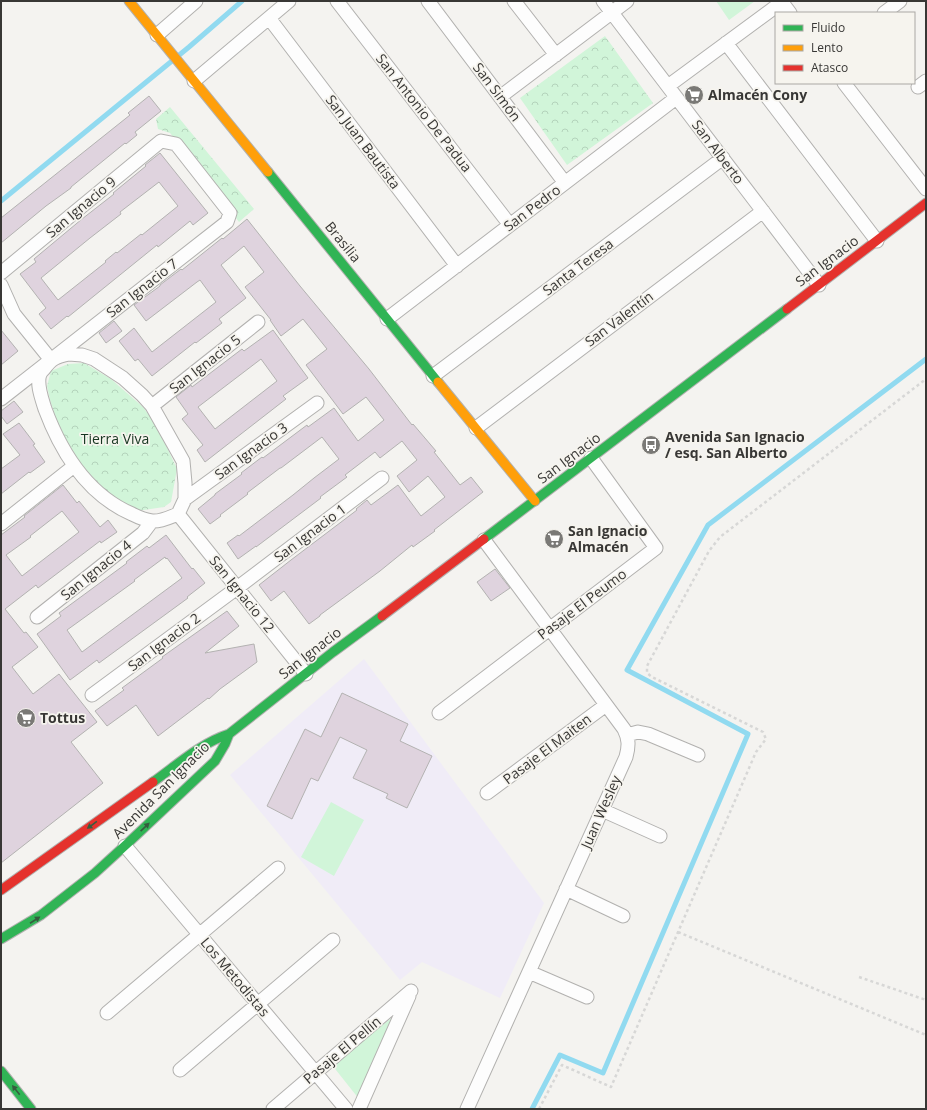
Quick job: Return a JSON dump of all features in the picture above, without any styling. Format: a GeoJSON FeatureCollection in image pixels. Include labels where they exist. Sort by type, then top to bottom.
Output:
{"type":"FeatureCollection","features":[{"type":"Feature","properties":{"kind":"main road","name":"Brasilia"},"geometry":{"type":"LineString","coordinates":[[130,1],[535,501]]}},
{"type":"Feature","properties":{"kind":"main road","name":"San Ignacio"},"geometry":{"type":"LineString","coordinates":[[229,734],[333,652],[484,540],[926,203]]}},
{"type":"Feature","properties":{"kind":"main road","name":"Avenida San Ignacio"},"geometry":{"type":"LineString","coordinates":[[1,939],[23,927],[60,902],[125,846],[215,761],[226,744],[229,734]]}},
{"type":"Feature","properties":{"kind":"main road","name":"Avenida San Ignacio"},"geometry":{"type":"LineString","coordinates":[[1,890],[199,749],[211,741],[229,734]]}},
{"type":"Feature","properties":{"kind":"main road"},"geometry":{"type":"LineString","coordinates":[[1,1071],[31,1109]]}},
{"type":"Feature","properties":{"kind":"street"},"geometry":{"type":"LineString","coordinates":[[160,39],[196,1]]}},
{"type":"Feature","properties":{"kind":"street"},"geometry":{"type":"LineString","coordinates":[[194,81],[289,1]]}},
{"type":"Feature","properties":{"kind":"street","name":"San Antonio De Padua"},"geometry":{"type":"LineString","coordinates":[[337,1],[510,225]]}},
{"type":"Feature","properties":{"kind":"street","name":"San Simón"},"geometry":{"type":"LineString","coordinates":[[428,1],[565,183]]}},
{"type":"Feature","properties":{"kind":"street"},"geometry":{"type":"LineString","coordinates":[[514,1],[556,55]]}},
{"type":"Feature","properties":{"kind":"street","name":"San Alberto"},"geometry":{"type":"LineString","coordinates":[[603,1],[819,285]]}},
{"type":"Feature","properties":{"kind":"street"},"geometry":{"type":"LineString","coordinates":[[500,97],[627,1]]}},
{"type":"Feature","properties":{"kind":"street"},"geometry":{"type":"LineString","coordinates":[[885,12],[900,1]]}},
{"type":"Feature","properties":{"kind":"street"},"geometry":{"type":"LineString","coordinates":[[668,86],[781,2],[789,12]]}},
{"type":"Feature","properties":{"kind":"street","name":"San Juan Bautista"},"geometry":{"type":"LineString","coordinates":[[269,18],[456,266]]}},
{"type":"Feature","properties":{"kind":"street"},"geometry":{"type":"LineString","coordinates":[[726,43],[877,241]]}},
{"type":"Feature","properties":{"kind":"street"},"geometry":{"type":"LineString","coordinates":[[845,84],[926,189]]}},
{"type":"Feature","properties":{"kind":"street","name":"San Pedro"},"geometry":{"type":"LineString","coordinates":[[387,319],[676,98]]}},
{"type":"Feature","properties":{"kind":"street","name":"San Ignacio 7"},"geometry":{"type":"LineString","coordinates":[[1,399],[227,222],[230,213],[176,144],[161,140]]}},
{"type":"Feature","properties":{"kind":"street","name":"San Ignacio 9"},"geometry":{"type":"LineString","coordinates":[[1,273],[161,140]]}},
{"type":"Feature","properties":{"kind":"street","name":"Santa Teresa"},"geometry":{"type":"LineString","coordinates":[[433,376],[723,158]]}},
{"type":"Feature","properties":{"kind":"street","name":"San Valentín"},"geometry":{"type":"LineString","coordinates":[[476,428],[763,211]]}},
{"type":"Feature","properties":{"kind":"street"},"geometry":{"type":"LineString","coordinates":[[1,285],[14,314],[51,360]]}},
{"type":"Feature","properties":{"kind":"street"},"geometry":{"type":"LineString","coordinates":[[1,307],[14,314]]}},
{"type":"Feature","properties":{"kind":"street","name":"San Ignacio 5"},"geometry":{"type":"LineString","coordinates":[[152,406],[258,322]]}},
{"type":"Feature","properties":{"kind":"street"},"geometry":{"type":"LineString","coordinates":[[69,354],[82,354],[94,359],[123,378],[152,406],[183,461],[185,499],[178,514],[165,519],[152,521],[137,517],[122,510],[109,501],[86,480],[74,466],[51,426],[42,399],[39,383],[40,374],[51,360],[69,354]]}},
{"type":"Feature","properties":{"kind":"street","name":"San Ignacio 3"},"geometry":{"type":"LineString","coordinates":[[185,499],[317,403]]}},
{"type":"Feature","properties":{"kind":"street","name":"Pasaje El Peumo"},"geometry":{"type":"LineString","coordinates":[[439,713],[656,548],[591,458]]}},
{"type":"Feature","properties":{"kind":"street"},"geometry":{"type":"LineString","coordinates":[[1,524],[74,466]]}},
{"type":"Feature","properties":{"kind":"street","name":"San Ignacio 1"},"geometry":{"type":"LineString","coordinates":[[237,588],[382,478]]}},
{"type":"Feature","properties":{"kind":"street","name":"San Ignacio 12"},"geometry":{"type":"LineString","coordinates":[[178,514],[306,674]]}},
{"type":"Feature","properties":{"kind":"street","name":"San Ignacio 4"},"geometry":{"type":"LineString","coordinates":[[37,617],[143,533],[152,521]]}},
{"type":"Feature","properties":{"kind":"street"},"geometry":{"type":"LineString","coordinates":[[484,540],[627,735],[638,732],[648,734],[698,755]]}},
{"type":"Feature","properties":{"kind":"street","name":"San Ignacio 2"},"geometry":{"type":"LineString","coordinates":[[92,695],[237,588]]}},
{"type":"Feature","properties":{"kind":"street","name":"Pasaje El Maiten"},"geometry":{"type":"LineString","coordinates":[[487,793],[606,705]]}},
{"type":"Feature","properties":{"kind":"street","name":"Juan Wesley"},"geometry":{"type":"LineString","coordinates":[[467,1109],[626,757],[629,744],[627,735]]}},
{"type":"Feature","properties":{"kind":"street"},"geometry":{"type":"LineString","coordinates":[[602,810],[660,836]]}},
{"type":"Feature","properties":{"kind":"street","name":"Los Metodistas"},"geometry":{"type":"LineString","coordinates":[[125,846],[346,1109]]}},
{"type":"Feature","properties":{"kind":"street"},"geometry":{"type":"LineString","coordinates":[[107,1013],[278,868]]}},
{"type":"Feature","properties":{"kind":"street"},"geometry":{"type":"LineString","coordinates":[[566,889],[624,916]]}},
{"type":"Feature","properties":{"kind":"street"},"geometry":{"type":"LineString","coordinates":[[180,1070],[333,940]]}},
{"type":"Feature","properties":{"kind":"street"},"geometry":{"type":"LineString","coordinates":[[529,972],[587,997]]}},
{"type":"Feature","properties":{"kind":"street","name":"Pasaje El Pellín"},"geometry":{"type":"LineString","coordinates":[[273,1109],[411,991],[359,1109]]}},
{"type":"Feature","properties":{"kind":"path"},"geometry":{"type":"LineString","coordinates":[[539,1109],[562,1065],[611,1087],[756,752],[766,739],[763,732],[652,677],[648,673],[647,666],[709,551],[720,537],[926,379]]}},
{"type":"Feature","properties":{"kind":"path"},"geometry":{"type":"LineString","coordinates":[[678,932],[926,1035]]}},
{"type":"Feature","properties":{"kind":"path"},"geometry":{"type":"LineString","coordinates":[[860,976],[926,1000]]}},
{"type":"Feature","properties":{"kind":"shaded area"},"geometry":{"type":"Polygon","coordinates":[[[364,659],[544,903],[500,998],[422,962],[400,980],[230,775],[364,659]]]}},
{"type":"Feature","properties":{"kind":"green space"},"geometry":{"type":"Polygon","coordinates":[[[716,1],[755,1],[729,20],[716,1]]]}},
{"type":"Feature","properties":{"kind":"green space"},"geometry":{"type":"Polygon","coordinates":[[[605,36],[653,103],[567,165],[520,98],[605,36]]]}},
{"type":"Feature","properties":{"kind":"green space"},"geometry":{"type":"Polygon","coordinates":[[[170,107],[254,209],[239,222],[233,214],[232,207],[170,133],[158,129],[156,119],[170,107]]]}},
{"type":"Feature","properties":{"kind":"green space","name":"Tierra Viva"},"geometry":{"type":"Polygon","coordinates":[[[84,363],[111,379],[143,407],[157,426],[177,469],[171,502],[164,507],[137,511],[112,497],[84,468],[61,433],[47,386],[51,371],[68,364],[84,363]]]}},
{"type":"Feature","properties":{"kind":"green space"},"geometry":{"type":"Polygon","coordinates":[[[331,802],[364,820],[334,876],[301,857],[331,802]]]}},
{"type":"Feature","properties":{"kind":"green space"},"geometry":{"type":"Polygon","coordinates":[[[394,1016],[359,1099],[332,1065],[394,1016]]]}},
{"type":"Feature","properties":{"kind":"building"},"geometry":{"type":"Polygon","coordinates":[[[149,96],[161,111],[135,132],[137,135],[1,243],[1,218],[130,115],[128,113],[149,96]]]}},
{"type":"Feature","properties":{"kind":"building"},"geometry":{"type":"Polygon","coordinates":[[[160,153],[208,213],[193,225],[190,221],[158,247],[157,245],[51,329],[39,314],[46,308],[20,274],[36,262],[34,259],[114,194],[113,193],[146,166],[145,165],[160,153]],[[159,182],[120,212],[121,214],[41,278],[58,300],[106,262],[105,261],[116,252],[117,253],[141,234],[142,235],[178,206],[159,182]]]}},
{"type":"Feature","properties":{"kind":"building"},"geometry":{"type":"Polygon","coordinates":[[[247,219],[369,369],[412,425],[413,424],[436,451],[434,452],[460,485],[471,477],[483,492],[434,530],[435,531],[413,547],[412,545],[309,624],[284,591],[271,601],[259,585],[357,510],[356,509],[367,500],[371,505],[398,485],[421,516],[445,497],[428,476],[409,492],[397,476],[417,460],[402,441],[380,458],[375,452],[345,475],[347,477],[320,497],[321,498],[238,559],[227,543],[238,535],[239,536],[339,459],[322,437],[247,493],[248,494],[210,524],[198,509],[262,457],[263,458],[307,425],[308,427],[334,408],[358,441],[384,420],[366,397],[343,414],[306,365],[327,349],[303,319],[281,336],[271,320],[245,287],[264,272],[244,246],[221,265],[246,298],[219,319],[222,323],[196,343],[195,342],[152,376],[138,359],[135,361],[119,341],[134,328],[152,352],[216,302],[200,280],[146,321],[134,305],[181,269],[182,270],[222,238],[223,239],[247,219]]]}},
{"type":"Feature","properties":{"kind":"building"},"geometry":{"type":"Polygon","coordinates":[[[114,321],[122,331],[106,343],[99,333],[114,321]]]}},
{"type":"Feature","properties":{"kind":"building"},"geometry":{"type":"Polygon","coordinates":[[[1,330],[18,351],[1,365],[1,330]]]}},
{"type":"Feature","properties":{"kind":"building"},"geometry":{"type":"Polygon","coordinates":[[[273,330],[308,378],[283,396],[286,399],[205,462],[197,450],[203,445],[182,419],[188,414],[176,397],[191,385],[192,387],[242,349],[244,351],[273,330]],[[261,359],[198,407],[215,429],[277,381],[261,359]]]}},
{"type":"Feature","properties":{"kind":"building"},"geometry":{"type":"Polygon","coordinates":[[[14,401],[23,412],[7,424],[1,416],[1,411],[14,401]]]}},
{"type":"Feature","properties":{"kind":"building"},"geometry":{"type":"Polygon","coordinates":[[[19,423],[35,444],[33,445],[45,462],[30,473],[29,472],[1,494],[1,469],[20,455],[3,434],[19,423]]]}},
{"type":"Feature","properties":{"kind":"building"},"geometry":{"type":"Polygon","coordinates":[[[63,485],[77,503],[79,501],[100,527],[108,520],[117,532],[101,543],[100,541],[38,588],[36,585],[5,609],[24,633],[26,632],[38,647],[12,667],[33,694],[59,674],[97,722],[71,742],[103,783],[1,863],[1,535],[25,517],[24,516],[63,485]],[[62,511],[30,536],[31,537],[6,555],[22,576],[79,532],[62,511]]]}},
{"type":"Feature","properties":{"kind":"building"},"geometry":{"type":"Polygon","coordinates":[[[166,535],[192,569],[193,568],[205,583],[187,597],[188,598],[99,663],[97,660],[70,680],[37,634],[61,616],[59,613],[127,563],[126,562],[147,546],[149,548],[166,535]],[[165,557],[134,580],[135,581],[67,630],[82,652],[182,578],[167,558],[166,559],[165,557]]]}},
{"type":"Feature","properties":{"kind":"building"},"geometry":{"type":"Polygon","coordinates":[[[495,569],[510,588],[491,601],[477,582],[495,569]]]}},
{"type":"Feature","properties":{"kind":"building"},"geometry":{"type":"Polygon","coordinates":[[[227,611],[239,626],[205,653],[254,644],[257,662],[158,736],[136,705],[107,726],[95,711],[124,690],[122,688],[163,658],[162,657],[227,611]]]}},
{"type":"Feature","properties":{"kind":"building"},"geometry":{"type":"Polygon","coordinates":[[[342,693],[408,724],[400,741],[432,756],[407,808],[386,798],[388,794],[353,778],[367,750],[340,737],[318,781],[311,778],[292,819],[267,806],[305,729],[321,737],[342,693]]]}},
{"type":"Feature","properties":{"kind":"waterway"},"geometry":{"type":"LineString","coordinates":[[1,201],[189,47],[242,1]]}},
{"type":"Feature","properties":{"kind":"waterway"},"geometry":{"type":"LineString","coordinates":[[532,1109],[560,1055],[603,1073],[748,734],[627,670],[708,525],[926,359]]}},
{"type":"Feature","properties":{"kind":"traffic: fast"},"geometry":{"type":"LineString","coordinates":[[268,172],[438,382]]}},
{"type":"Feature","properties":{"kind":"traffic: fast"},"geometry":{"type":"LineString","coordinates":[[484,539],[787,309]]}},
{"type":"Feature","properties":{"kind":"traffic: fast"},"geometry":{"type":"LineString","coordinates":[[153,782],[199,749],[229,734],[333,652],[382,616]]}},
{"type":"Feature","properties":{"kind":"traffic: fast"},"geometry":{"type":"LineString","coordinates":[[1,939],[41,915],[95,873],[215,761],[229,734]]}},
{"type":"Feature","properties":{"kind":"traffic: fast"},"geometry":{"type":"LineString","coordinates":[[1,1071],[31,1109]]}},
{"type":"Feature","properties":{"kind":"traffic: slow"},"geometry":{"type":"LineString","coordinates":[[129,1],[268,172]]}},
{"type":"Feature","properties":{"kind":"traffic: slow"},"geometry":{"type":"LineString","coordinates":[[438,382],[535,501]]}},
{"type":"Feature","properties":{"kind":"traffic: jam"},"geometry":{"type":"LineString","coordinates":[[787,309],[926,203]]}},
{"type":"Feature","properties":{"kind":"traffic: jam"},"geometry":{"type":"LineString","coordinates":[[382,616],[484,539]]}},
{"type":"Feature","properties":{"kind":"traffic: jam"},"geometry":{"type":"LineString","coordinates":[[1,890],[153,782]]}},
{"type":"Feature","properties":{"kind":"place","name":"Almacén Cony"},"geometry":{"type":"Point","coordinates":[694,95]}},
{"type":"Feature","properties":{"kind":"place","name":"Avenida San Ignacio / esq. San Alberto"},"geometry":{"type":"Point","coordinates":[651,445]}},
{"type":"Feature","properties":{"kind":"place","name":"San Ignacio Almacén"},"geometry":{"type":"Point","coordinates":[554,539]}},
{"type":"Feature","properties":{"kind":"place","name":"Tottus"},"geometry":{"type":"Point","coordinates":[26,718]}}]}
